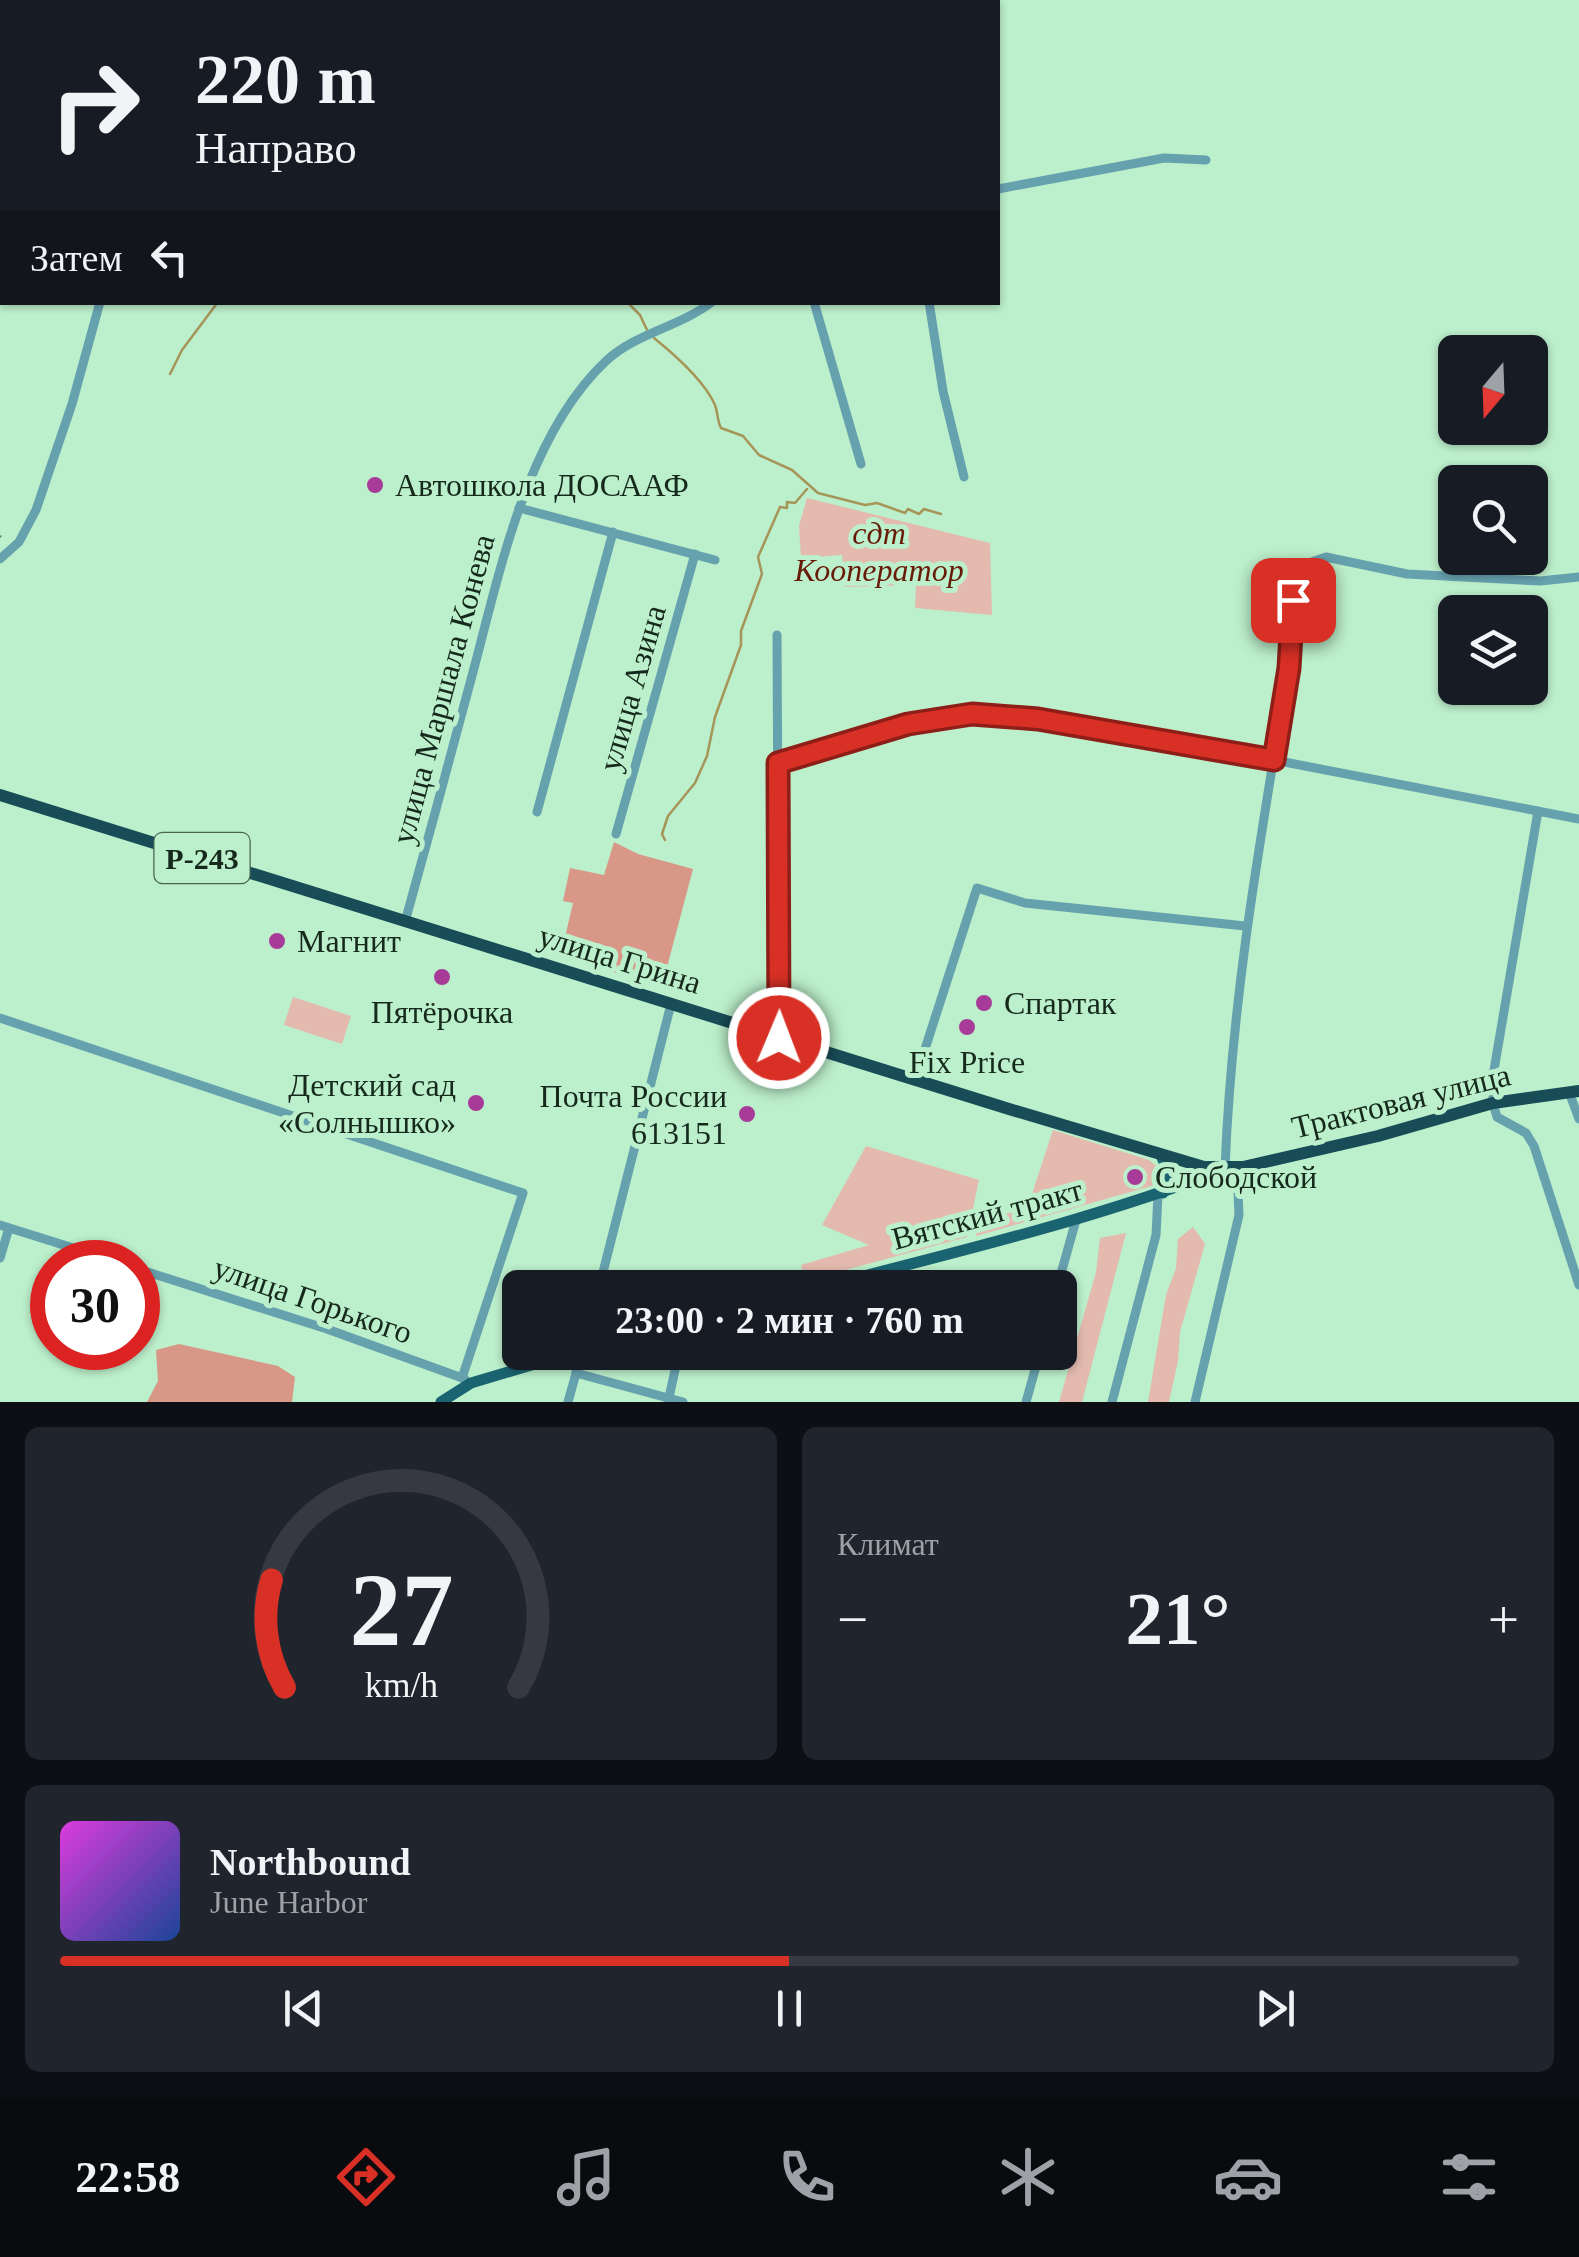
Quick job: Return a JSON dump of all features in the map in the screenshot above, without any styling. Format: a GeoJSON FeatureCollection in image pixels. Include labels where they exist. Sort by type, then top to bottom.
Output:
{"type":"FeatureCollection","features":[{"type":"Feature","properties":{"kind":"highway","name":"улица Грина"},"geometry":{"type":"LineString","coordinates":[[0,795],[1161,1155],[1231,1168]]}},
{"type":"Feature","properties":{"kind":"highway","name":"Трактовая улица"},"geometry":{"type":"LineString","coordinates":[[1231,1168],[1378,1136],[1493,1103],[1574,1092]]}},
{"type":"Feature","properties":{"kind":"main road"},"geometry":{"type":"LineString","coordinates":[[1160,1194],[1168,1172],[1161,1155]]}},
{"type":"Feature","properties":{"kind":"main road","name":"Вятский тракт"},"geometry":{"type":"LineString","coordinates":[[886,1270],[1076,1220],[1231,1168]]}},
{"type":"Feature","properties":{"kind":"main road"},"geometry":{"type":"LineString","coordinates":[[441,1402],[467,1380],[507,1370]]}},
{"type":"Feature","properties":{"kind":"street"},"geometry":{"type":"LineString","coordinates":[[1000,189],[1164,158],[1206,160]]}},
{"type":"Feature","properties":{"kind":"street"},"geometry":{"type":"LineString","coordinates":[[0,559],[18,542],[36,510],[72,404],[99,305]]}},
{"type":"Feature","properties":{"kind":"street","name":"улица Маршала Конева"},"geometry":{"type":"LineString","coordinates":[[405,922],[519,508],[573,396],[608,358],[649,334],[692,317],[708,305]]}},
{"type":"Feature","properties":{"kind":"street"},"geometry":{"type":"LineString","coordinates":[[815,305],[861,464]]}},
{"type":"Feature","properties":{"kind":"street"},"geometry":{"type":"LineString","coordinates":[[930,305],[964,477]]}},
{"type":"Feature","properties":{"kind":"street"},"geometry":{"type":"LineString","coordinates":[[519,508],[715,560]]}},
{"type":"Feature","properties":{"kind":"street"},"geometry":{"type":"LineString","coordinates":[[537,812],[612,532]]}},
{"type":"Feature","properties":{"kind":"street","name":"улица Азина"},"geometry":{"type":"LineString","coordinates":[[616,834],[695,554]]}},
{"type":"Feature","properties":{"kind":"street"},"geometry":{"type":"LineString","coordinates":[[1195,1402],[1239,1215],[1231,1168],[1228,1086],[1245,926],[1289,668],[1293,600],[1300,566],[1326,557],[1408,574],[1540,581],[1579,577]]}},
{"type":"Feature","properties":{"kind":"street"},"geometry":{"type":"LineString","coordinates":[[778,635],[779,1038]]}},
{"type":"Feature","properties":{"kind":"street"},"geometry":{"type":"LineString","coordinates":[[778,763],[908,724],[972,714],[1038,719],[1579,819]]}},
{"type":"Feature","properties":{"kind":"street"},"geometry":{"type":"LineString","coordinates":[[1538,811],[1493,1076],[1493,1103],[1497,1117],[1526,1133],[1534,1146],[1579,1285]]}},
{"type":"Feature","properties":{"kind":"street"},"geometry":{"type":"LineString","coordinates":[[916,1080],[977,888],[1025,902],[1245,926]]}},
{"type":"Feature","properties":{"kind":"street"},"geometry":{"type":"LineString","coordinates":[[604,1270],[671,1004]]}},
{"type":"Feature","properties":{"kind":"street"},"geometry":{"type":"LineString","coordinates":[[0,1018],[523,1193],[467,1380]]}},
{"type":"Feature","properties":{"kind":"street"},"geometry":{"type":"LineString","coordinates":[[1574,1092],[1579,1118]]}},
{"type":"Feature","properties":{"kind":"street"},"geometry":{"type":"LineString","coordinates":[[1112,1402],[1156,1235],[1160,1194]]}},
{"type":"Feature","properties":{"kind":"street"},"geometry":{"type":"LineString","coordinates":[[1062,1270],[1076,1220]]}},
{"type":"Feature","properties":{"kind":"street"},"geometry":{"type":"LineString","coordinates":[[0,1258],[5,1226],[49,1240]]}},
{"type":"Feature","properties":{"kind":"street","name":"улица Горького"},"geometry":{"type":"LineString","coordinates":[[160,1275],[467,1380]]}},
{"type":"Feature","properties":{"kind":"street"},"geometry":{"type":"LineString","coordinates":[[568,1402],[576,1370]]}},
{"type":"Feature","properties":{"kind":"street"},"geometry":{"type":"LineString","coordinates":[[669,1400],[675,1370]]}},
{"type":"Feature","properties":{"kind":"street"},"geometry":{"type":"LineString","coordinates":[[1026,1402],[1035,1370]]}},
{"type":"Feature","properties":{"kind":"street"},"geometry":{"type":"LineString","coordinates":[[576,1373],[683,1402]]}},
{"type":"Feature","properties":{"kind":"green space","name":"сдт Кооператор"},"geometry":{"type":"Polygon","coordinates":[[[807,498],[990,543],[992,615],[915,608],[916,585],[845,587],[842,555],[801,558],[799,526],[807,498]]]}},
{"type":"Feature","properties":{"kind":"green space"},"geometry":{"type":"Polygon","coordinates":[[[293,997],[351,1016],[342,1044],[284,1025],[293,997]]]}},
{"type":"Feature","properties":{"kind":"green space"},"geometry":{"type":"Polygon","coordinates":[[[1053,1130],[1149,1160],[1159,1168],[1160,1177],[1155,1185],[976,1236],[976,1221],[1027,1209],[1053,1130]]]}},
{"type":"Feature","properties":{"kind":"green space"},"geometry":{"type":"Polygon","coordinates":[[[866,1146],[979,1180],[967,1237],[846,1270],[802,1270],[801,1265],[869,1245],[822,1225],[866,1146]]]}},
{"type":"Feature","properties":{"kind":"green space"},"geometry":{"type":"Polygon","coordinates":[[[1193,1227],[1205,1244],[1180,1332],[1169,1402],[1148,1402],[1166,1295],[1176,1268],[1178,1239],[1193,1227]]]}},
{"type":"Feature","properties":{"kind":"green space"},"geometry":{"type":"Polygon","coordinates":[[[1126,1233],[1082,1402],[1059,1402],[1068,1370],[1077,1370],[1077,1339],[1096,1272],[1100,1238],[1126,1233]]]}},
{"type":"Feature","properties":{"kind":"shaded area"},"geometry":{"type":"Polygon","coordinates":[[[614,842],[638,854],[693,869],[662,986],[554,955],[559,934],[566,933],[573,903],[563,901],[570,868],[604,875],[614,842]]]}},
{"type":"Feature","properties":{"kind":"shaded area"},"geometry":{"type":"Polygon","coordinates":[[[179,1344],[278,1366],[295,1377],[292,1402],[147,1402],[158,1381],[160,1349],[179,1344]]]}},
{"type":"Feature","properties":{"kind":"waterway"},"geometry":{"type":"LineString","coordinates":[[170,374],[182,350],[216,305]]}},
{"type":"Feature","properties":{"kind":"waterway"},"geometry":{"type":"LineString","coordinates":[[630,305],[648,332]]}},
{"type":"Feature","properties":{"kind":"waterway"},"geometry":{"type":"LineString","coordinates":[[654,338],[704,386],[715,405],[721,428],[743,436],[759,455],[792,470],[818,493],[865,505],[877,503],[905,513],[908,509],[919,514],[924,509],[941,514]]}},
{"type":"Feature","properties":{"kind":"waterway"},"geometry":{"type":"LineString","coordinates":[[665,840],[662,834],[668,816],[695,783],[707,756],[715,717],[762,574],[758,557],[780,507],[787,508],[787,502],[795,503],[807,489]]}},
{"type":"Feature","properties":{"kind":"place","name":"Автошкола ДОСААФ"},"geometry":{"type":"Point","coordinates":[375,485]}},
{"type":"Feature","properties":{"kind":"place","name":"Магнит"},"geometry":{"type":"Point","coordinates":[277,941]}},
{"type":"Feature","properties":{"kind":"place","name":"Пятёрочка"},"geometry":{"type":"Point","coordinates":[442,977]}},
{"type":"Feature","properties":{"kind":"place","name":"Спартак"},"geometry":{"type":"Point","coordinates":[984,1003]}},
{"type":"Feature","properties":{"kind":"place","name":"Fix Price"},"geometry":{"type":"Point","coordinates":[967,1027]}},
{"type":"Feature","properties":{"kind":"place","name":"Детский сад «Солнышко»"},"geometry":{"type":"Point","coordinates":[476,1103]}},
{"type":"Feature","properties":{"kind":"place","name":"Почта России 613151"},"geometry":{"type":"Point","coordinates":[747,1114]}},
{"type":"Feature","properties":{"kind":"place","name":"Слободской"},"geometry":{"type":"Point","coordinates":[1135,1177]}},
{"type":"Feature","properties":{"kind":"route"},"geometry":{"type":"LineString","coordinates":[[779,1038],[778,763],[908,724],[972,714],[1038,719],[1274,760],[1289,668],[1293,600]]}}]}
